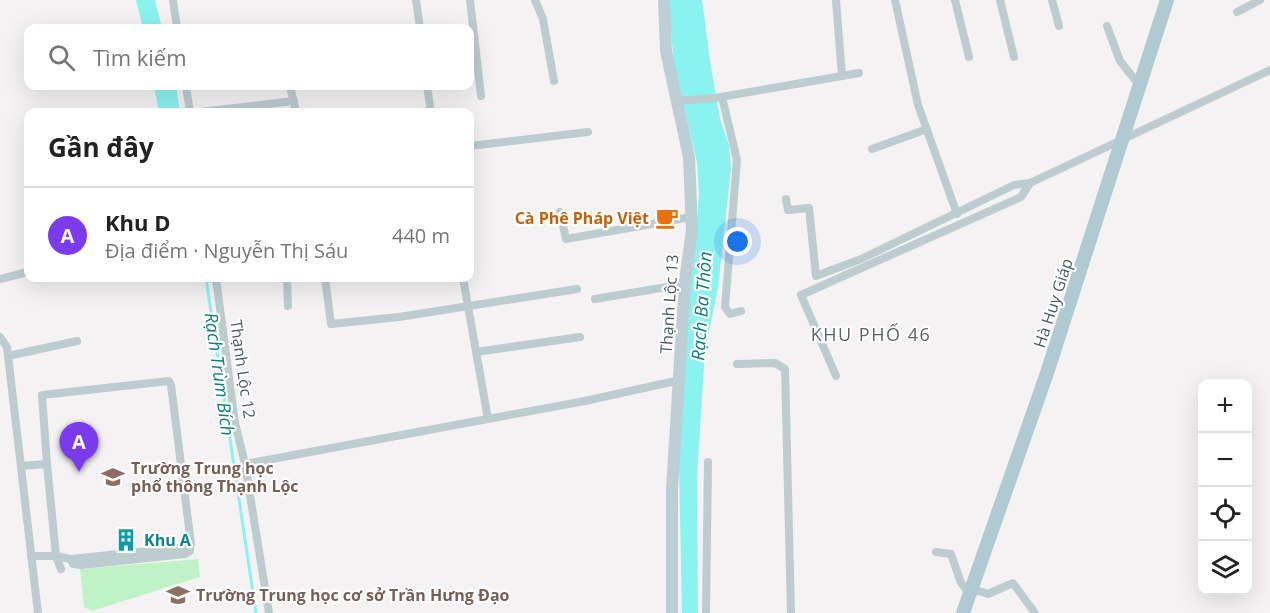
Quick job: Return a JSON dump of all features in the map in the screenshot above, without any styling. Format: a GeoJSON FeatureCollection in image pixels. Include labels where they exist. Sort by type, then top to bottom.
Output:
{"type":"FeatureCollection","features":[{"type":"Feature","properties":{"kind":"main road","name":"Hà Huy Giáp"},"geometry":{"type":"LineString","coordinates":[[969,603],[1124,139],[1167,0]]}},
{"type":"Feature","properties":{"kind":"street"},"geometry":{"type":"LineString","coordinates":[[173,0],[176,24]]}},
{"type":"Feature","properties":{"kind":"street"},"geometry":{"type":"LineString","coordinates":[[416,0],[419,24]]}},
{"type":"Feature","properties":{"kind":"street"},"geometry":{"type":"LineString","coordinates":[[470,0],[473,24]]}},
{"type":"Feature","properties":{"kind":"street"},"geometry":{"type":"LineString","coordinates":[[535,0],[543,19],[554,81]]}},
{"type":"Feature","properties":{"kind":"street","name":"Thạnh Lộc 13"},"geometry":{"type":"LineString","coordinates":[[664,0],[666,51],[689,157],[691,217],[670,532],[672,613]]}},
{"type":"Feature","properties":{"kind":"street"},"geometry":{"type":"LineString","coordinates":[[836,0],[842,76]]}},
{"type":"Feature","properties":{"kind":"street"},"geometry":{"type":"LineString","coordinates":[[895,0],[918,105],[957,214]]}},
{"type":"Feature","properties":{"kind":"street"},"geometry":{"type":"LineString","coordinates":[[955,0],[969,57]]}},
{"type":"Feature","properties":{"kind":"street"},"geometry":{"type":"LineString","coordinates":[[1000,0],[1014,57]]}},
{"type":"Feature","properties":{"kind":"street"},"geometry":{"type":"LineString","coordinates":[[1052,0],[1059,26]]}},
{"type":"Feature","properties":{"kind":"street"},"geometry":{"type":"LineString","coordinates":[[1237,12],[1260,0]]}},
{"type":"Feature","properties":{"kind":"street"},"geometry":{"type":"LineString","coordinates":[[1107,26],[1120,61],[1140,87]]}},
{"type":"Feature","properties":{"kind":"street"},"geometry":{"type":"LineString","coordinates":[[474,35],[481,96]]}},
{"type":"Feature","properties":{"kind":"street"},"geometry":{"type":"LineString","coordinates":[[786,199],[789,210],[809,208],[816,276],[861,259],[1014,185],[1030,183],[1270,70]]}},
{"type":"Feature","properties":{"kind":"street"},"geometry":{"type":"LineString","coordinates":[[677,101],[719,98],[859,73]]}},
{"type":"Feature","properties":{"kind":"street"},"geometry":{"type":"LineString","coordinates":[[187,90],[189,108]]}},
{"type":"Feature","properties":{"kind":"street"},"geometry":{"type":"LineString","coordinates":[[291,90],[295,108]]}},
{"type":"Feature","properties":{"kind":"street"},"geometry":{"type":"LineString","coordinates":[[428,90],[431,108]]}},
{"type":"Feature","properties":{"kind":"street"},"geometry":{"type":"LineString","coordinates":[[719,98],[737,160],[725,308],[730,314],[741,311]]}},
{"type":"Feature","properties":{"kind":"street"},"geometry":{"type":"LineString","coordinates":[[235,108],[294,101]]}},
{"type":"Feature","properties":{"kind":"street"},"geometry":{"type":"LineString","coordinates":[[872,149],[927,129]]}},
{"type":"Feature","properties":{"kind":"street"},"geometry":{"type":"LineString","coordinates":[[474,146],[588,132]]}},
{"type":"Feature","properties":{"kind":"street"},"geometry":{"type":"LineString","coordinates":[[836,376],[801,295],[1021,197],[1030,183]]}},
{"type":"Feature","properties":{"kind":"street"},"geometry":{"type":"LineString","coordinates":[[560,212],[566,238],[691,217]]}},
{"type":"Feature","properties":{"kind":"street"},"geometry":{"type":"LineString","coordinates":[[0,279],[24,273]]}},
{"type":"Feature","properties":{"kind":"street","name":"Thạnh Lộc 12"},"geometry":{"type":"LineString","coordinates":[[217,282],[235,423],[246,464],[270,613]]}},
{"type":"Feature","properties":{"kind":"street"},"geometry":{"type":"LineString","coordinates":[[287,282],[288,306]]}},
{"type":"Feature","properties":{"kind":"street"},"geometry":{"type":"LineString","coordinates":[[326,282],[331,324],[577,289]]}},
{"type":"Feature","properties":{"kind":"street"},"geometry":{"type":"LineString","coordinates":[[464,282],[488,419]]}},
{"type":"Feature","properties":{"kind":"street"},"geometry":{"type":"LineString","coordinates":[[595,298],[685,284]]}},
{"type":"Feature","properties":{"kind":"street"},"geometry":{"type":"LineString","coordinates":[[0,337],[7,348],[38,613]]}},
{"type":"Feature","properties":{"kind":"street"},"geometry":{"type":"LineString","coordinates":[[476,352],[580,337]]}},
{"type":"Feature","properties":{"kind":"street"},"geometry":{"type":"LineString","coordinates":[[8,356],[77,341]]}},
{"type":"Feature","properties":{"kind":"street"},"geometry":{"type":"LineString","coordinates":[[737,364],[775,363],[784,369],[791,613]]}},
{"type":"Feature","properties":{"kind":"street"},"geometry":{"type":"LineString","coordinates":[[246,464],[488,419],[680,380]]}},
{"type":"Feature","properties":{"kind":"street"},"geometry":{"type":"LineString","coordinates":[[31,556],[57,556],[71,559],[190,545],[169,381],[42,394],[47,464],[57,556],[61,569]]}},
{"type":"Feature","properties":{"kind":"street"},"geometry":{"type":"LineString","coordinates":[[706,613],[708,462]]}},
{"type":"Feature","properties":{"kind":"street"},"geometry":{"type":"LineString","coordinates":[[21,466],[47,464]]}},
{"type":"Feature","properties":{"kind":"street"},"geometry":{"type":"LineString","coordinates":[[936,552],[951,554],[969,603],[1013,583],[1035,613]]}},
{"type":"Feature","properties":{"kind":"green space"},"geometry":{"type":"Polygon","coordinates":[[[198,559],[200,577],[92,611],[84,607],[80,569],[198,559]]]}},
{"type":"Feature","properties":{"kind":"water"},"geometry":{"type":"Polygon","coordinates":[[[136,0],[155,0],[161,24],[142,24],[136,0]]]}},
{"type":"Feature","properties":{"kind":"water","name":"Rạch Ba Thôn"},"geometry":{"type":"Polygon","coordinates":[[[668,0],[702,0],[720,119],[729,145],[731,168],[718,288],[705,351],[697,477],[698,613],[682,613],[679,465],[682,339],[695,252],[699,193],[697,162],[674,64],[668,0]]]}},
{"type":"Feature","properties":{"kind":"water"},"geometry":{"type":"Polygon","coordinates":[[[155,90],[177,90],[179,108],[158,108],[155,90]]]}},
{"type":"Feature","properties":{"kind":"waterway","name":"Rạch Trùm Bích"},"geometry":{"type":"LineString","coordinates":[[207,282],[256,613]]}},
{"type":"Feature","properties":{"kind":"place","name":"Cà Phê Pháp Việt"},"geometry":{"type":"Point","coordinates":[667,218]}},
{"type":"Feature","properties":{"kind":"place","name":"Khu D"},"geometry":{"type":"Point","coordinates":[79,472]}},
{"type":"Feature","properties":{"kind":"place","name":"Trường Trung học phổ thông Thạnh Lộc"},"geometry":{"type":"Point","coordinates":[113,477]}},
{"type":"Feature","properties":{"kind":"place","name":"Khu A"},"geometry":{"type":"Point","coordinates":[126,540]}},
{"type":"Feature","properties":{"kind":"place","name":"Trường Trung học cơ sở Trần Hưng Đạo"},"geometry":{"type":"Point","coordinates":[178,595]}},
{"type":"Feature","properties":{"kind":"district","name":"KHU PHỐ 46"},"geometry":{"type":"Point","coordinates":[871,334]}}]}
